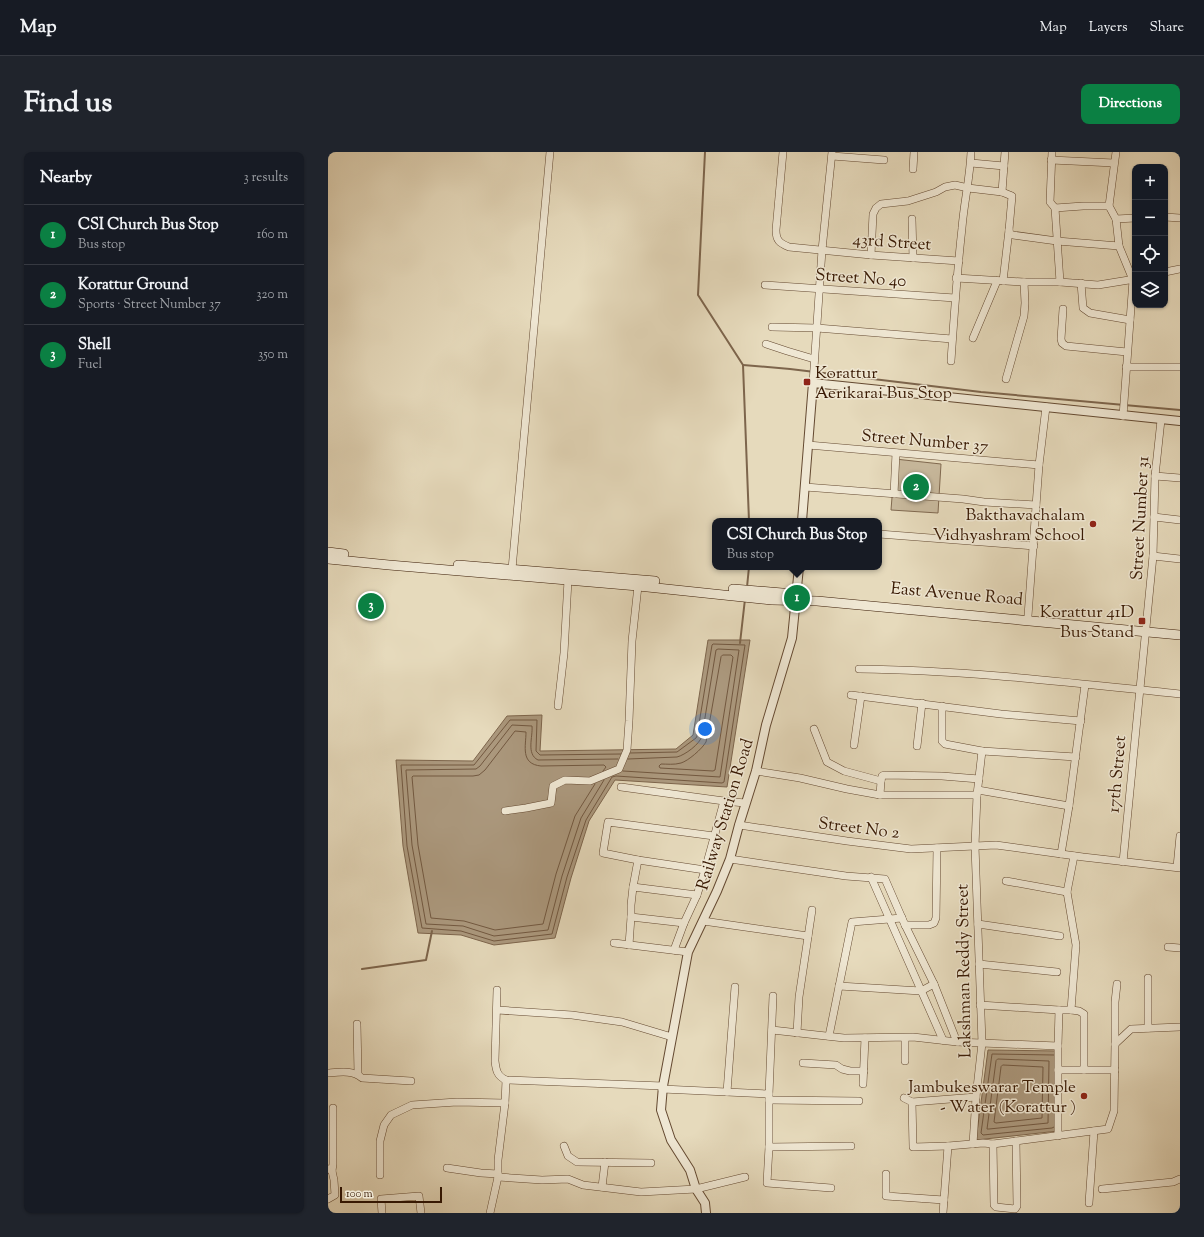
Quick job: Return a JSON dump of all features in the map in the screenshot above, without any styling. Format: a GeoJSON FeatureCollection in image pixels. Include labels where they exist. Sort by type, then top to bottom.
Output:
{"type":"FeatureCollection","features":[{"type":"Feature","properties":{"kind":"main road"},"geometry":{"type":"LineString","coordinates":[[328,552],[511,572],[730,592]]}},
{"type":"Feature","properties":{"kind":"main road"},"geometry":{"type":"LineString","coordinates":[[328,559],[511,572],[568,580],[730,592]]}},
{"type":"Feature","properties":{"kind":"main road","name":"East Avenue Road"},"geometry":{"type":"LineString","coordinates":[[730,592],[1028,616],[1146,628],[1180,635]]}},
{"type":"Feature","properties":{"kind":"main road","name":"East Avenue Road"},"geometry":{"type":"LineString","coordinates":[[797,598],[817,601],[1146,628],[1180,629]]}},
{"type":"Feature","properties":{"kind":"street"},"geometry":{"type":"LineString","coordinates":[[511,572],[550,152]]}},
{"type":"Feature","properties":{"kind":"street","name":"43rd Street"},"geometry":{"type":"LineString","coordinates":[[783,152],[776,230],[776,239],[780,244],[789,247],[871,255],[959,261]]}},
{"type":"Feature","properties":{"kind":"street"},"geometry":{"type":"LineString","coordinates":[[913,169],[914,152]]}},
{"type":"Feature","properties":{"kind":"street"},"geometry":{"type":"LineString","coordinates":[[950,361],[956,278],[971,163],[971,152]]}},
{"type":"Feature","properties":{"kind":"street"},"geometry":{"type":"LineString","coordinates":[[1002,192],[1005,152]]}},
{"type":"Feature","properties":{"kind":"street"},"geometry":{"type":"LineString","coordinates":[[1052,152],[1050,202],[1055,208],[1060,282]]}},
{"type":"Feature","properties":{"kind":"street"},"geometry":{"type":"LineString","coordinates":[[1116,152],[1109,206],[1116,219],[1119,246],[1132,275]]}},
{"type":"Feature","properties":{"kind":"street"},"geometry":{"type":"LineString","coordinates":[[802,518],[822,250],[832,154],[884,160]]}},
{"type":"Feature","properties":{"kind":"street"},"geometry":{"type":"LineString","coordinates":[[1051,160],[1114,163]]}},
{"type":"Feature","properties":{"kind":"street"},"geometry":{"type":"LineString","coordinates":[[971,163],[1004,166]]}},
{"type":"Feature","properties":{"kind":"street"},"geometry":{"type":"LineString","coordinates":[[871,255],[873,214],[876,208],[881,204],[908,201],[936,192],[945,186],[955,185],[1002,192],[1012,196],[1009,230],[1000,281],[973,338]]}},
{"type":"Feature","properties":{"kind":"street"},"geometry":{"type":"LineString","coordinates":[[1055,208],[1109,206]]}},
{"type":"Feature","properties":{"kind":"street"},"geometry":{"type":"LineString","coordinates":[[1116,219],[1132,218]]}},
{"type":"Feature","properties":{"kind":"street"},"geometry":{"type":"LineString","coordinates":[[1168,218],[1180,218]]}},
{"type":"Feature","properties":{"kind":"street"},"geometry":{"type":"LineString","coordinates":[[912,219],[913,258]]}},
{"type":"Feature","properties":{"kind":"street"},"geometry":{"type":"LineString","coordinates":[[1009,230],[1010,234],[1013,235],[1057,241],[1119,246]]}},
{"type":"Feature","properties":{"kind":"street"},"geometry":{"type":"LineString","coordinates":[[1168,271],[1180,269]]}},
{"type":"Feature","properties":{"kind":"street"},"geometry":{"type":"LineString","coordinates":[[956,278],[1098,285],[1132,279]]}},
{"type":"Feature","properties":{"kind":"street"},"geometry":{"type":"LineString","coordinates":[[1006,379],[1024,316],[1024,282]]}},
{"type":"Feature","properties":{"kind":"street"},"geometry":{"type":"LineString","coordinates":[[1081,283],[1083,308],[1090,313],[1130,320]]}},
{"type":"Feature","properties":{"kind":"street","name":"Street No 40"},"geometry":{"type":"LineString","coordinates":[[765,285],[955,298]]}},
{"type":"Feature","properties":{"kind":"street"},"geometry":{"type":"LineString","coordinates":[[1123,409],[1132,300]]}},
{"type":"Feature","properties":{"kind":"street"},"geometry":{"type":"LineString","coordinates":[[1063,309],[1062,344],[1066,346],[1127,352]]}},
{"type":"Feature","properties":{"kind":"street"},"geometry":{"type":"LineString","coordinates":[[772,326],[817,328],[952,339]]}},
{"type":"Feature","properties":{"kind":"street"},"geometry":{"type":"LineString","coordinates":[[766,344],[794,354],[814,357]]}},
{"type":"Feature","properties":{"kind":"street"},"geometry":{"type":"LineString","coordinates":[[1126,366],[1180,367]]}},
{"type":"Feature","properties":{"kind":"street"},"geometry":{"type":"LineString","coordinates":[[813,379],[1046,408],[1123,409],[1161,420],[1180,421]]}},
{"type":"Feature","properties":{"kind":"street"},"geometry":{"type":"LineString","coordinates":[[1028,616],[1039,465],[1046,408]]}},
{"type":"Feature","properties":{"kind":"street","name":"Street Number 31"},"geometry":{"type":"LineString","coordinates":[[1139,690],[1153,556],[1155,476],[1161,420]]}},
{"type":"Feature","properties":{"kind":"street","name":"Street Number 37"},"geometry":{"type":"LineString","coordinates":[[808,445],[1039,465]]}},
{"type":"Feature","properties":{"kind":"street"},"geometry":{"type":"LineString","coordinates":[[894,494],[896,453]]}},
{"type":"Feature","properties":{"kind":"street"},"geometry":{"type":"LineString","coordinates":[[1155,476],[1180,478]]}},
{"type":"Feature","properties":{"kind":"street"},"geometry":{"type":"LineString","coordinates":[[805,487],[1036,505]]}},
{"type":"Feature","properties":{"kind":"street"},"geometry":{"type":"LineString","coordinates":[[1154,517],[1180,520]]}},
{"type":"Feature","properties":{"kind":"street"},"geometry":{"type":"LineString","coordinates":[[882,534],[1034,546]]}},
{"type":"Feature","properties":{"kind":"street"},"geometry":{"type":"LineString","coordinates":[[1153,556],[1180,559]]}},
{"type":"Feature","properties":{"kind":"street","name":"Railway Station Road"},"geometry":{"type":"LineString","coordinates":[[706,1213],[705,1203],[696,1189],[690,1170],[671,1140],[661,1110],[662,1088],[688,952],[717,892],[730,859],[745,803],[756,771],[766,725],[792,638],[799,570]]}},
{"type":"Feature","properties":{"kind":"street"},"geometry":{"type":"LineString","coordinates":[[558,706],[564,653],[568,580]]}},
{"type":"Feature","properties":{"kind":"street"},"geometry":{"type":"LineString","coordinates":[[505,811],[551,802],[553,786],[565,780],[590,781],[618,769],[627,750],[632,641],[638,586]]}},
{"type":"Feature","properties":{"kind":"street"},"geometry":{"type":"LineString","coordinates":[[860,669],[889,669],[1003,676],[1180,694]]}},
{"type":"Feature","properties":{"kind":"street"},"geometry":{"type":"LineString","coordinates":[[1060,854],[1069,806],[1085,685]]}},
{"type":"Feature","properties":{"kind":"street","name":"17th Street"},"geometry":{"type":"LineString","coordinates":[[1123,862],[1139,690]]}},
{"type":"Feature","properties":{"kind":"street"},"geometry":{"type":"LineString","coordinates":[[851,695],[1001,714],[1081,721]]}},
{"type":"Feature","properties":{"kind":"street"},"geometry":{"type":"LineString","coordinates":[[854,745],[862,696]]}},
{"type":"Feature","properties":{"kind":"street"},"geometry":{"type":"LineString","coordinates":[[918,746],[922,704]]}},
{"type":"Feature","properties":{"kind":"street"},"geometry":{"type":"LineString","coordinates":[[942,706],[942,735],[943,742],[945,744],[982,751],[1076,757]]}},
{"type":"Feature","properties":{"kind":"street"},"geometry":{"type":"LineString","coordinates":[[814,729],[827,762],[844,771],[881,781]]}},
{"type":"Feature","properties":{"kind":"street","name":"Lakshman Reddy Street"},"geometry":{"type":"LineString","coordinates":[[973,1144],[982,1043],[975,846],[977,793],[982,751]]}},
{"type":"Feature","properties":{"kind":"street"},"geometry":{"type":"LineString","coordinates":[[756,771],[800,778],[880,795],[977,793],[1069,806]]}},
{"type":"Feature","properties":{"kind":"street"},"geometry":{"type":"LineString","coordinates":[[880,795],[881,781],[882,776],[884,775],[942,776],[979,779]]}},
{"type":"Feature","properties":{"kind":"street"},"geometry":{"type":"LineString","coordinates":[[621,787],[745,803]]}},
{"type":"Feature","properties":{"kind":"street"},"geometry":{"type":"LineString","coordinates":[[674,950],[697,895],[724,801]]}},
{"type":"Feature","properties":{"kind":"street"},"geometry":{"type":"LineString","coordinates":[[705,870],[603,853],[608,822],[714,836]]}},
{"type":"Feature","properties":{"kind":"street","name":"Street No 2"},"geometry":{"type":"LineString","coordinates":[[739,825],[911,849],[996,845],[1123,862],[1179,867]]}},
{"type":"Feature","properties":{"kind":"street"},"geometry":{"type":"LineString","coordinates":[[1179,867],[1180,836]]}},
{"type":"Feature","properties":{"kind":"street"},"geometry":{"type":"LineString","coordinates":[[829,1036],[852,922],[890,920],[929,925],[934,923],[936,918],[937,848]]}},
{"type":"Feature","properties":{"kind":"street"},"geometry":{"type":"LineString","coordinates":[[1071,1010],[1076,945],[1067,892],[1074,856]]}},
{"type":"Feature","properties":{"kind":"street"},"geometry":{"type":"LineString","coordinates":[[730,859],[846,876],[886,879],[904,922],[934,984],[957,1042]]}},
{"type":"Feature","properties":{"kind":"street"},"geometry":{"type":"LineString","coordinates":[[629,945],[631,905],[638,860]]}},
{"type":"Feature","properties":{"kind":"street"},"geometry":{"type":"LineString","coordinates":[[871,877],[943,1040]]}},
{"type":"Feature","properties":{"kind":"street"},"geometry":{"type":"LineString","coordinates":[[1006,881],[1067,892]]}},
{"type":"Feature","properties":{"kind":"street"},"geometry":{"type":"LineString","coordinates":[[633,887],[697,895]]}},
{"type":"Feature","properties":{"kind":"street"},"geometry":{"type":"LineString","coordinates":[[797,1033],[799,997],[812,910]]}},
{"type":"Feature","properties":{"kind":"street"},"geometry":{"type":"LineString","coordinates":[[631,917],[684,923]]}},
{"type":"Feature","properties":{"kind":"street"},"geometry":{"type":"LineString","coordinates":[[703,921],[808,936]]}},
{"type":"Feature","properties":{"kind":"street"},"geometry":{"type":"LineString","coordinates":[[978,924],[1060,936]]}},
{"type":"Feature","properties":{"kind":"street"},"geometry":{"type":"LineString","coordinates":[[614,943],[688,952]]}},
{"type":"Feature","properties":{"kind":"street"},"geometry":{"type":"LineString","coordinates":[[1168,947],[1180,948]]}},
{"type":"Feature","properties":{"kind":"street"},"geometry":{"type":"LineString","coordinates":[[979,964],[1057,972]]}},
{"type":"Feature","properties":{"kind":"street"},"geometry":{"type":"LineString","coordinates":[[1148,978],[1148,1028]]}},
{"type":"Feature","properties":{"kind":"street"},"geometry":{"type":"LineString","coordinates":[[839,986],[921,991],[934,984]]}},
{"type":"Feature","properties":{"kind":"street"},"geometry":{"type":"LineString","coordinates":[[912,1102],[913,1147],[983,1143],[993,1144],[1108,1129],[1114,1111],[1115,1002],[1117,984]]}},
{"type":"Feature","properties":{"kind":"street"},"geometry":{"type":"LineString","coordinates":[[727,1092],[735,987]]}},
{"type":"Feature","properties":{"kind":"street"},"geometry":{"type":"LineString","coordinates":[[497,990],[496,1070],[500,1077],[506,1080],[727,1092],[769,1097],[859,1101]]}},
{"type":"Feature","properties":{"kind":"street"},"geometry":{"type":"LineString","coordinates":[[774,996],[769,1097],[767,1183],[831,1188]]}},
{"type":"Feature","properties":{"kind":"street"},"geometry":{"type":"LineString","coordinates":[[980,1005],[1080,1011],[1084,1014],[1084,1070]]}},
{"type":"Feature","properties":{"kind":"street"},"geometry":{"type":"LineString","coordinates":[[497,1010],[572,1015],[622,1022],[672,1038]]}},
{"type":"Feature","properties":{"kind":"street"},"geometry":{"type":"LineString","coordinates":[[1058,1136],[1059,1010]]}},
{"type":"Feature","properties":{"kind":"street"},"geometry":{"type":"LineString","coordinates":[[357,1024],[358,1074]]}},
{"type":"Feature","properties":{"kind":"street"},"geometry":{"type":"LineString","coordinates":[[1115,1044],[1131,1030],[1180,1027]]}},
{"type":"Feature","properties":{"kind":"street"},"geometry":{"type":"LineString","coordinates":[[772,1030],[829,1036],[905,1038],[957,1042],[1058,1046]]}},
{"type":"Feature","properties":{"kind":"street"},"geometry":{"type":"LineString","coordinates":[[863,1084],[865,1038]]}},
{"type":"Feature","properties":{"kind":"street"},"geometry":{"type":"LineString","coordinates":[[905,1038],[905,1061]]}},
{"type":"Feature","properties":{"kind":"street"},"geometry":{"type":"LineString","coordinates":[[803,1063],[836,1065],[842,1069],[850,1071],[864,1071]]}},
{"type":"Feature","properties":{"kind":"street"},"geometry":{"type":"LineString","coordinates":[[1058,1070],[1115,1070]]}},
{"type":"Feature","properties":{"kind":"street"},"geometry":{"type":"LineString","coordinates":[[328,1073],[352,1072],[358,1074],[362,1078],[411,1081]]}},
{"type":"Feature","properties":{"kind":"street"},"geometry":{"type":"LineString","coordinates":[[490,1213],[498,1176],[498,1160],[505,1103],[506,1080]]}},
{"type":"Feature","properties":{"kind":"street"},"geometry":{"type":"LineString","coordinates":[[904,1098],[912,1102],[976,1097]]}},
{"type":"Feature","properties":{"kind":"street"},"geometry":{"type":"LineString","coordinates":[[380,1175],[380,1141],[384,1125],[391,1115],[412,1105],[457,1102],[505,1103]]}},
{"type":"Feature","properties":{"kind":"street"},"geometry":{"type":"LineString","coordinates":[[328,1200],[335,1195],[334,1180],[330,1170],[333,1164],[334,1108]]}},
{"type":"Feature","properties":{"kind":"street"},"geometry":{"type":"LineString","coordinates":[[1089,1203],[1094,1131]]}},
{"type":"Feature","properties":{"kind":"street"},"geometry":{"type":"LineString","coordinates":[[993,1144],[994,1205],[996,1208],[1015,1209],[1017,1206],[1016,1141]]}},
{"type":"Feature","properties":{"kind":"street"},"geometry":{"type":"LineString","coordinates":[[564,1146],[568,1156],[577,1162],[651,1163]]}},
{"type":"Feature","properties":{"kind":"street"},"geometry":{"type":"LineString","coordinates":[[769,1147],[850,1146]]}},
{"type":"Feature","properties":{"kind":"street"},"geometry":{"type":"LineString","coordinates":[[942,1213],[948,1146]]}},
{"type":"Feature","properties":{"kind":"street"},"geometry":{"type":"LineString","coordinates":[[602,1188],[605,1162]]}},
{"type":"Feature","properties":{"kind":"street"},"geometry":{"type":"LineString","coordinates":[[447,1168],[498,1176],[542,1180],[568,1179],[602,1188],[641,1192],[696,1189],[745,1177]]}},
{"type":"Feature","properties":{"kind":"street"},"geometry":{"type":"LineString","coordinates":[[886,1174],[886,1196],[944,1200]]}},
{"type":"Feature","properties":{"kind":"street"},"geometry":{"type":"LineString","coordinates":[[1102,1189],[1173,1182],[1180,1179]]}},
{"type":"Feature","properties":{"kind":"street"},"geometry":{"type":"LineString","coordinates":[[382,1213],[381,1199],[419,1196],[420,1213]]}},
{"type":"Feature","properties":{"kind":"shaded area"},"geometry":{"type":"Polygon","coordinates":[[[895,459],[941,464],[938,513],[891,510],[895,459]]]}},
{"type":"Feature","properties":{"kind":"water"},"geometry":{"type":"Polygon","coordinates":[[[708,640],[750,640],[727,787],[615,780],[589,821],[571,878],[555,938],[494,945],[461,935],[418,933],[403,846],[396,760],[473,761],[507,716],[542,715],[540,751],[676,749],[693,735],[708,640]]]}},
{"type":"Feature","properties":{"kind":"water"},"geometry":{"type":"Polygon","coordinates":[[[988,1050],[1059,1051],[1058,1131],[976,1140],[988,1050]]]}},
{"type":"Feature","properties":{"kind":"waterway"},"geometry":{"type":"LineString","coordinates":[[705,152],[698,295],[743,365],[749,518]]}},
{"type":"Feature","properties":{"kind":"waterway"},"geometry":{"type":"LineString","coordinates":[[743,365],[790,369],[981,392],[1180,410]]}},
{"type":"Feature","properties":{"kind":"waterway"},"geometry":{"type":"LineString","coordinates":[[747,587],[749,570]]}},
{"type":"Feature","properties":{"kind":"waterway"},"geometry":{"type":"LineString","coordinates":[[740,643],[745,599]]}},
{"type":"Feature","properties":{"kind":"waterway"},"geometry":{"type":"LineString","coordinates":[[362,969],[426,960],[432,931]]}},
{"type":"Feature","properties":{"kind":"place","name":"Korattur Aerikarai Bus Stop"},"geometry":{"type":"Point","coordinates":[807,382]}},
{"type":"Feature","properties":{"kind":"place","name":"Korattur Ground"},"geometry":{"type":"Point","coordinates":[916,487]}},
{"type":"Feature","properties":{"kind":"place","name":"Bakthavachalam Vidhyashram School"},"geometry":{"type":"Point","coordinates":[1093,524]}},
{"type":"Feature","properties":{"kind":"place","name":"CSI Church Bus Stop"},"geometry":{"type":"Point","coordinates":[797,598]}},
{"type":"Feature","properties":{"kind":"place","name":"Shell"},"geometry":{"type":"Point","coordinates":[371,606]}},
{"type":"Feature","properties":{"kind":"place","name":"Korattur 41D Bus Stand"},"geometry":{"type":"Point","coordinates":[1142,621]}},
{"type":"Feature","properties":{"kind":"place","name":"Jambukeswarar Temple - Water (Korattur )"},"geometry":{"type":"Point","coordinates":[1084,1096]}}]}
